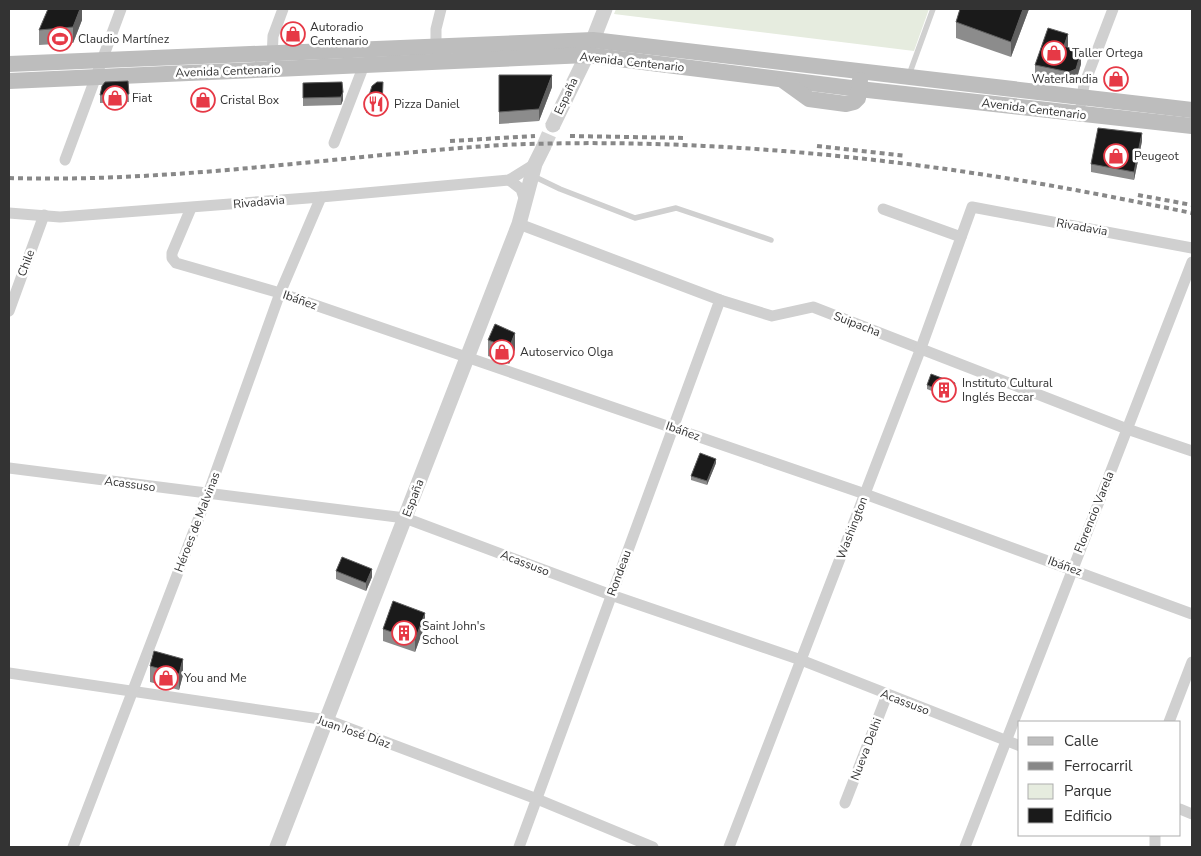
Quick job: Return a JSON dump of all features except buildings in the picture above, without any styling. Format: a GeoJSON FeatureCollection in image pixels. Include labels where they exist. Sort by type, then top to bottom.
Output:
{"type":"FeatureCollection","features":[{"type":"Feature","properties":{"kind":"main road","name":"Avenida Centenario"},"geometry":{"type":"LineString","coordinates":[[9,64],[104,58],[272,53],[435,44],[593,40],[1192,110]]}},
{"type":"Feature","properties":{"kind":"main road","name":"Avenida Centenario"},"geometry":{"type":"LineString","coordinates":[[9,81],[587,55],[782,79],[809,99],[846,104],[854,102],[858,98],[859,89],[1192,126]]}},
{"type":"Feature","properties":{"kind":"main road"},"geometry":{"type":"LineString","coordinates":[[859,89],[862,72]]}},
{"type":"Feature","properties":{"kind":"street"},"geometry":{"type":"LineString","coordinates":[[65,160],[121,9]]}},
{"type":"Feature","properties":{"kind":"street"},"geometry":{"type":"LineString","coordinates":[[273,69],[273,36],[284,9]]}},
{"type":"Feature","properties":{"kind":"street"},"geometry":{"type":"LineString","coordinates":[[436,63],[435,44],[438,17],[441,9]]}},
{"type":"Feature","properties":{"kind":"street","name":"España"},"geometry":{"type":"LineString","coordinates":[[553,125],[587,55],[605,9]]}},
{"type":"Feature","properties":{"kind":"street"},"geometry":{"type":"LineString","coordinates":[[1080,115],[1084,85],[1113,9]]}},
{"type":"Feature","properties":{"kind":"street"},"geometry":{"type":"LineString","coordinates":[[334,143],[364,65]]}},
{"type":"Feature","properties":{"kind":"street","name":"España"},"geometry":{"type":"LineString","coordinates":[[278,847],[519,224],[524,198],[543,148]]}},
{"type":"Feature","properties":{"kind":"street","name":"Rivadavia"},"geometry":{"type":"LineString","coordinates":[[9,213],[60,217],[191,208],[509,180],[534,170]]}},
{"type":"Feature","properties":{"kind":"street"},"geometry":{"type":"LineString","coordinates":[[509,180],[521,189],[524,198]]}},
{"type":"Feature","properties":{"kind":"street","name":"Héroes de Malvinas"},"geometry":{"type":"LineString","coordinates":[[73,847],[208,494],[280,293],[321,197]]}},
{"type":"Feature","properties":{"kind":"street","name":"Rivadavia"},"geometry":{"type":"LineString","coordinates":[[972,207],[1192,248]]}},
{"type":"Feature","properties":{"kind":"street","name":"Washington"},"geometry":{"type":"LineString","coordinates":[[729,847],[921,348],[972,207]]}},
{"type":"Feature","properties":{"kind":"street","name":"Ibáñez"},"geometry":{"type":"LineString","coordinates":[[191,208],[172,253],[172,258],[176,262],[280,293],[865,494],[1072,568],[1192,614]]}},
{"type":"Feature","properties":{"kind":"street"},"geometry":{"type":"LineString","coordinates":[[883,209],[961,237]]}},
{"type":"Feature","properties":{"kind":"street","name":"Chile"},"geometry":{"type":"LineString","coordinates":[[9,311],[44,215]]}},
{"type":"Feature","properties":{"kind":"street","name":"Suipacha"},"geometry":{"type":"LineString","coordinates":[[519,224],[720,300],[772,316],[813,307],[1127,429],[1192,452]]}},
{"type":"Feature","properties":{"kind":"street","name":"Florencio Varela"},"geometry":{"type":"LineString","coordinates":[[965,847],[1192,262]]}},
{"type":"Feature","properties":{"kind":"street","name":"Rondeau"},"geometry":{"type":"LineString","coordinates":[[519,847],[720,300]]}},
{"type":"Feature","properties":{"kind":"street","name":"Acassuso"},"geometry":{"type":"LineString","coordinates":[[9,468],[405,518],[611,595],[801,660],[1018,745]]}},
{"type":"Feature","properties":{"kind":"street"},"geometry":{"type":"LineString","coordinates":[[1169,721],[1192,662]]}},
{"type":"Feature","properties":{"kind":"street","name":"Juan José Díaz"},"geometry":{"type":"LineString","coordinates":[[9,672],[327,720],[537,799],[653,847]]}},
{"type":"Feature","properties":{"kind":"street","name":"Nueva Delhi"},"geometry":{"type":"LineString","coordinates":[[845,803],[887,695]]}},
{"type":"Feature","properties":{"kind":"lane"},"geometry":{"type":"LineString","coordinates":[[908,77],[933,9]]}},
{"type":"Feature","properties":{"kind":"lane"},"geometry":{"type":"LineString","coordinates":[[534,170],[560,189],[635,218],[676,208],[772,240]]}},
{"type":"Feature","properties":{"kind":"green space"},"geometry":{"type":"Polygon","coordinates":[[[616,9],[929,9],[914,51],[614,14],[616,9]]]}},
{"type":"Feature","properties":{"kind":"tunnel"},"geometry":{"type":"LineString","coordinates":[[543,148],[553,125]]}},
{"type":"Feature","properties":{"kind":"railway"},"geometry":{"type":"LineString","coordinates":[[450,141],[535,136]]}},
{"type":"Feature","properties":{"kind":"railway"},"geometry":{"type":"LineString","coordinates":[[570,136],[687,138]]}},
{"type":"Feature","properties":{"kind":"railway"},"geometry":{"type":"LineString","coordinates":[[9,178],[132,177],[255,168],[501,145],[626,143],[751,149],[875,160],[1048,185],[1192,213]]}},
{"type":"Feature","properties":{"kind":"railway"},"geometry":{"type":"LineString","coordinates":[[817,146],[906,156]]}},
{"type":"Feature","properties":{"kind":"railway"},"geometry":{"type":"LineString","coordinates":[[1138,195],[1192,205]]}},
{"type":"Feature","properties":{"kind":"place","name":"Autoradio Centenario"},"geometry":{"type":"Point","coordinates":[293,34]}},
{"type":"Feature","properties":{"kind":"place","name":"Claudio Martínez"},"geometry":{"type":"Point","coordinates":[60,39]}},
{"type":"Feature","properties":{"kind":"place","name":"Taller Ortega"},"geometry":{"type":"Point","coordinates":[1054,53]}},
{"type":"Feature","properties":{"kind":"place","name":"Waterlandia"},"geometry":{"type":"Point","coordinates":[1116,79]}},
{"type":"Feature","properties":{"kind":"place","name":"Fiat"},"geometry":{"type":"Point","coordinates":[115,98]}},
{"type":"Feature","properties":{"kind":"place","name":"Cristal Box"},"geometry":{"type":"Point","coordinates":[203,100]}},
{"type":"Feature","properties":{"kind":"place","name":"Pizza Daniel"},"geometry":{"type":"Point","coordinates":[376,104]}},
{"type":"Feature","properties":{"kind":"place","name":"Peugeot"},"geometry":{"type":"Point","coordinates":[1116,156]}},
{"type":"Feature","properties":{"kind":"place","name":"Autoservico Olga"},"geometry":{"type":"Point","coordinates":[502,352]}},
{"type":"Feature","properties":{"kind":"place","name":"Instituto Cultural Inglés Beccar"},"geometry":{"type":"Point","coordinates":[944,390]}},
{"type":"Feature","properties":{"kind":"place","name":"Saint John's School"},"geometry":{"type":"Point","coordinates":[404,633]}},
{"type":"Feature","properties":{"kind":"place","name":"You and Me"},"geometry":{"type":"Point","coordinates":[166,678]}}]}
